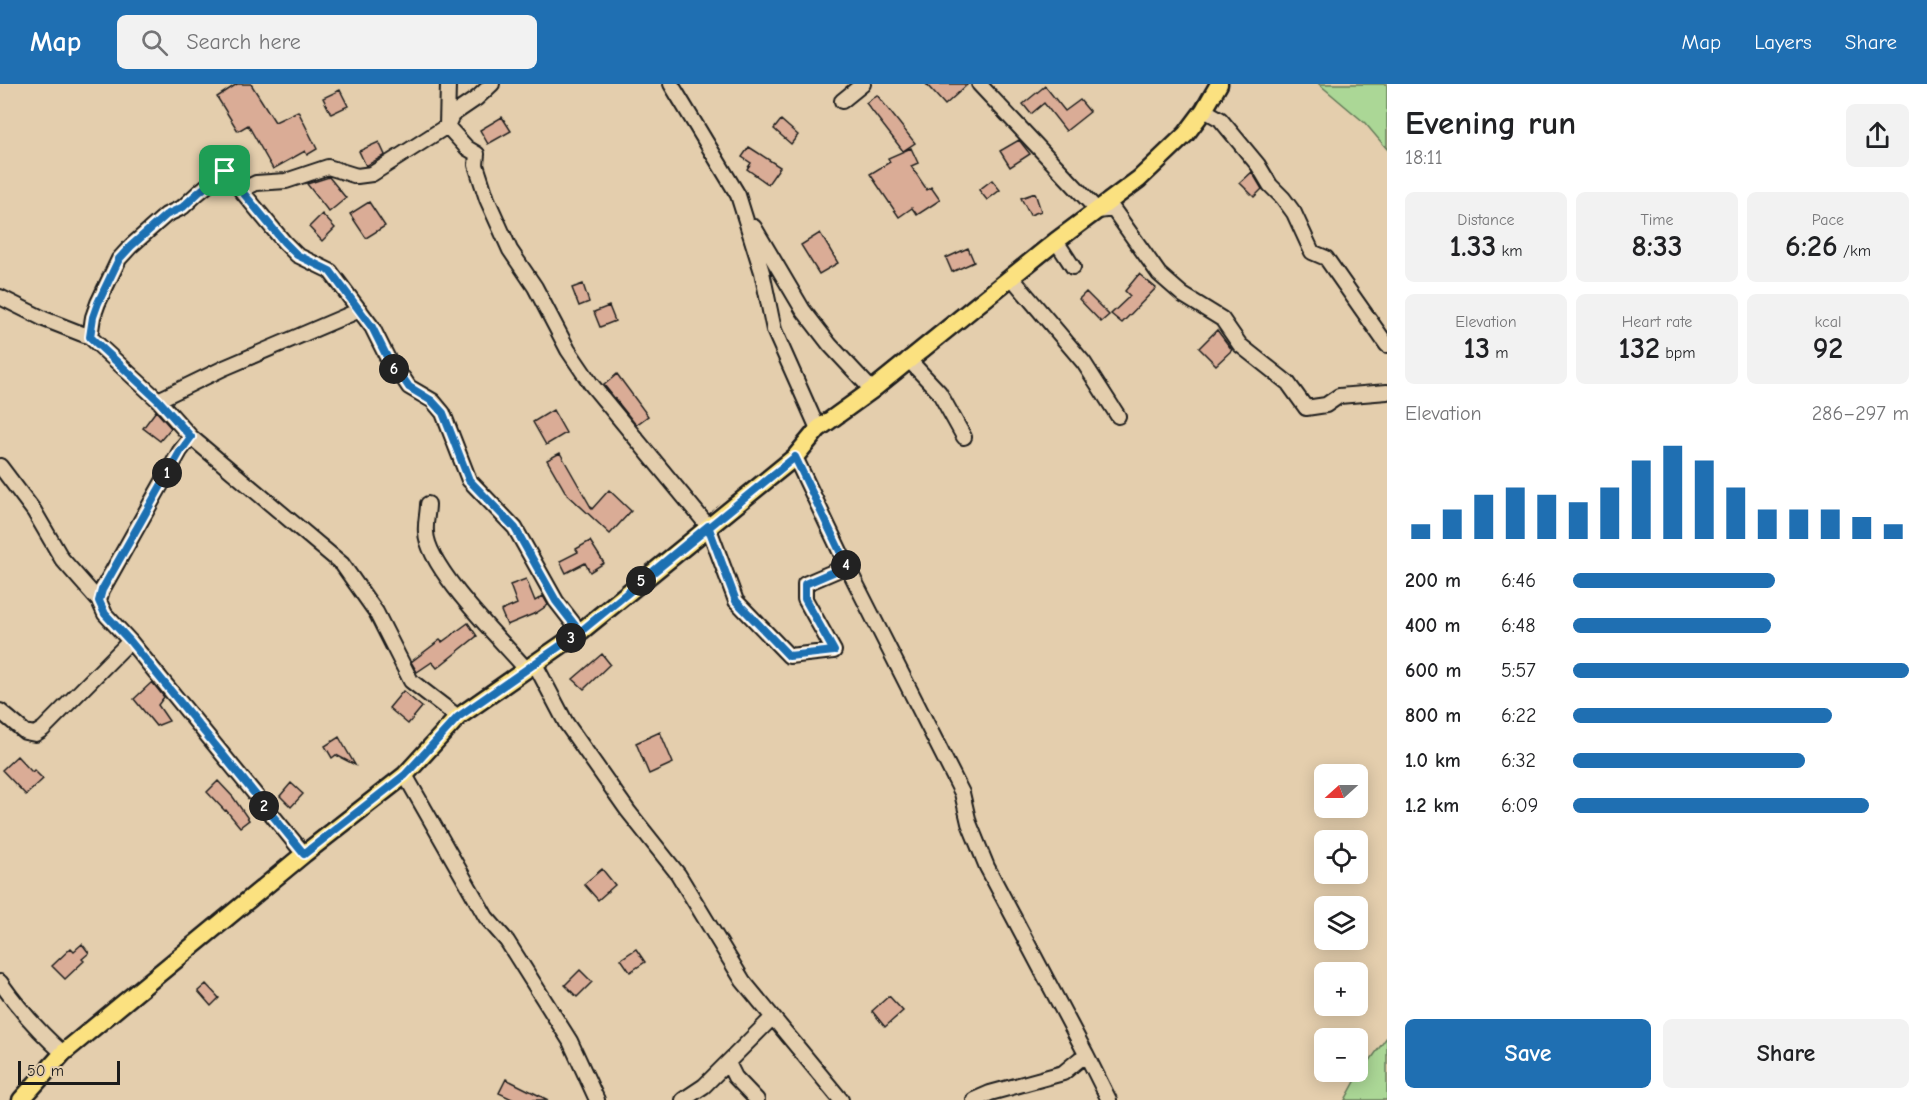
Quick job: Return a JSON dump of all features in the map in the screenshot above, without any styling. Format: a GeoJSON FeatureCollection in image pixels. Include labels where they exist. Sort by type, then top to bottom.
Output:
{"type":"FeatureCollection","features":[{"type":"Feature","properties":{"kind":"main road"},"geometry":{"type":"LineString","coordinates":[[21,1100],[63,1053],[304,854],[405,775],[458,717],[580,632],[795,457],[818,429],[872,390],[1056,241],[1139,179],[1186,134],[1204,110],[1214,86]]}},
{"type":"Feature","properties":{"kind":"street"},"geometry":{"type":"LineString","coordinates":[[448,84],[447,126],[466,148],[477,154],[476,165],[487,199],[510,250],[535,287],[574,358],[598,392],[708,526],[736,601],[789,656],[834,651],[805,599],[805,584],[847,566]]}},
{"type":"Feature","properties":{"kind":"street"},"geometry":{"type":"LineString","coordinates":[[242,190],[256,183],[286,181],[328,167],[357,176],[372,174],[447,126],[452,115],[477,98],[492,84]]}},
{"type":"Feature","properties":{"kind":"street"},"geometry":{"type":"LineString","coordinates":[[671,84],[738,195],[803,310],[830,345],[872,390]]}},
{"type":"Feature","properties":{"kind":"street"},"geometry":{"type":"LineString","coordinates":[[842,101],[863,84]]}},
{"type":"Feature","properties":{"kind":"street"},"geometry":{"type":"LineString","coordinates":[[979,84],[1098,211],[1113,209],[1160,274],[1183,295],[1222,319],[1240,345],[1288,383],[1306,408],[1326,405],[1339,396],[1387,392]]}},
{"type":"Feature","properties":{"kind":"street"},"geometry":{"type":"LineString","coordinates":[[1204,110],[1220,119],[1239,140],[1270,185],[1284,198],[1294,213],[1312,252],[1326,258],[1387,345]]}},
{"type":"Feature","properties":{"kind":"street"},"geometry":{"type":"LineString","coordinates":[[90,337],[98,303],[119,259],[166,215],[183,207],[225,171],[297,255],[330,271],[372,327],[395,373],[403,378],[409,387],[432,401],[443,413],[469,480],[515,528],[556,601],[580,632]]}},
{"type":"Feature","properties":{"kind":"street"},"geometry":{"type":"LineString","coordinates":[[738,195],[762,272],[774,330],[818,429]]}},
{"type":"Feature","properties":{"kind":"street"},"geometry":{"type":"LineString","coordinates":[[1056,241],[1073,267]]}},
{"type":"Feature","properties":{"kind":"street"},"geometry":{"type":"LineString","coordinates":[[1012,278],[1084,363],[1118,416]]}},
{"type":"Feature","properties":{"kind":"street"},"geometry":{"type":"LineString","coordinates":[[0,297],[44,319],[90,337],[158,400],[191,437],[342,564],[376,612],[411,681],[458,717]]}},
{"type":"Feature","properties":{"kind":"street"},"geometry":{"type":"LineString","coordinates":[[158,400],[225,368],[360,310]]}},
{"type":"Feature","properties":{"kind":"street"},"geometry":{"type":"LineString","coordinates":[[909,359],[939,392],[964,437]]}},
{"type":"Feature","properties":{"kind":"street"},"geometry":{"type":"LineString","coordinates":[[99,601],[102,590],[143,516],[191,437]]}},
{"type":"Feature","properties":{"kind":"street"},"geometry":{"type":"LineString","coordinates":[[795,457],[847,566],[963,793],[969,824],[987,867],[1109,1100]]}},
{"type":"Feature","properties":{"kind":"street"},"geometry":{"type":"LineString","coordinates":[[0,466],[34,511],[62,559],[99,601],[105,614],[130,641],[304,854]]}},
{"type":"Feature","properties":{"kind":"street"},"geometry":{"type":"LineString","coordinates":[[428,504],[426,533],[436,561],[454,587],[531,667],[566,723],[628,811],[678,874],[743,981],[841,1100]]}},
{"type":"Feature","properties":{"kind":"street"},"geometry":{"type":"LineString","coordinates":[[0,711],[25,732],[35,734],[43,729],[130,641]]}},
{"type":"Feature","properties":{"kind":"street"},"geometry":{"type":"LineString","coordinates":[[405,775],[486,917],[507,941],[570,1041],[597,1100]]}},
{"type":"Feature","properties":{"kind":"street"},"geometry":{"type":"LineString","coordinates":[[0,982],[39,1032],[63,1053]]}},
{"type":"Feature","properties":{"kind":"street"},"geometry":{"type":"LineString","coordinates":[[683,1100],[705,1093],[728,1063],[773,1017]]}},
{"type":"Feature","properties":{"kind":"street"},"geometry":{"type":"LineString","coordinates":[[974,1100],[990,1093],[1063,1073],[1086,1054]]}},
{"type":"Feature","properties":{"kind":"street"},"geometry":{"type":"LineString","coordinates":[[728,1063],[735,1077],[757,1100]]}},
{"type":"Feature","properties":{"kind":"green space"},"geometry":{"type":"Polygon","coordinates":[[[1319,84],[1387,84],[1387,149],[1365,123],[1319,84]]]}},
{"type":"Feature","properties":{"kind":"green space"},"geometry":{"type":"Polygon","coordinates":[[[1387,1037],[1387,1100],[1345,1100],[1355,1082],[1368,1082],[1368,1063],[1387,1037]]]}},
{"type":"Feature","properties":{"kind":"building"},"geometry":{"type":"Polygon","coordinates":[[[237,84],[251,84],[275,122],[298,111],[317,149],[307,155],[305,151],[273,169],[248,125],[238,131],[217,97],[237,84]]]}},
{"type":"Feature","properties":{"kind":"building"},"geometry":{"type":"Polygon","coordinates":[[[926,84],[968,84],[945,105],[926,84]]]}},
{"type":"Feature","properties":{"kind":"building"},"geometry":{"type":"Polygon","coordinates":[[[1045,86],[1065,111],[1080,100],[1090,112],[1066,131],[1044,103],[1031,114],[1023,104],[1045,86]]]}},
{"type":"Feature","properties":{"kind":"building"},"geometry":{"type":"Polygon","coordinates":[[[340,90],[348,106],[331,114],[323,98],[340,90]]]}},
{"type":"Feature","properties":{"kind":"building"},"geometry":{"type":"Polygon","coordinates":[[[877,95],[915,143],[903,151],[866,103],[877,95]]]}},
{"type":"Feature","properties":{"kind":"building"},"geometry":{"type":"Polygon","coordinates":[[[502,117],[511,131],[488,144],[480,130],[502,117]]]}},
{"type":"Feature","properties":{"kind":"building"},"geometry":{"type":"Polygon","coordinates":[[[781,120],[798,135],[791,144],[774,129],[781,120]]]}},
{"type":"Feature","properties":{"kind":"building"},"geometry":{"type":"Polygon","coordinates":[[[1019,140],[1030,154],[1010,167],[1000,151],[1019,140]]]}},
{"type":"Feature","properties":{"kind":"building"},"geometry":{"type":"Polygon","coordinates":[[[379,142],[385,155],[366,166],[359,151],[379,142]]]}},
{"type":"Feature","properties":{"kind":"building"},"geometry":{"type":"Polygon","coordinates":[[[749,147],[780,167],[768,184],[747,169],[751,163],[742,157],[749,147]]]}},
{"type":"Feature","properties":{"kind":"building"},"geometry":{"type":"Polygon","coordinates":[[[911,148],[918,163],[911,166],[927,190],[931,187],[940,200],[917,215],[912,208],[899,217],[870,174],[890,162],[888,158],[911,148]]]}},
{"type":"Feature","properties":{"kind":"building"},"geometry":{"type":"Polygon","coordinates":[[[1252,172],[1262,189],[1254,197],[1240,183],[1252,172]]]}},
{"type":"Feature","properties":{"kind":"building"},"geometry":{"type":"Polygon","coordinates":[[[329,177],[346,198],[329,212],[307,184],[329,177]]]}},
{"type":"Feature","properties":{"kind":"building"},"geometry":{"type":"Polygon","coordinates":[[[992,180],[1000,190],[987,200],[979,190],[992,180]]]}},
{"type":"Feature","properties":{"kind":"building"},"geometry":{"type":"Polygon","coordinates":[[[1035,193],[1041,211],[1030,215],[1021,198],[1035,193]]]}},
{"type":"Feature","properties":{"kind":"building"},"geometry":{"type":"Polygon","coordinates":[[[369,202],[385,226],[366,238],[350,214],[369,202]]]}},
{"type":"Feature","properties":{"kind":"building"},"geometry":{"type":"Polygon","coordinates":[[[322,214],[335,228],[322,241],[309,227],[322,214]]]}},
{"type":"Feature","properties":{"kind":"building"},"geometry":{"type":"Polygon","coordinates":[[[820,233],[838,263],[819,274],[801,245],[820,233]]]}},
{"type":"Feature","properties":{"kind":"building"},"geometry":{"type":"Polygon","coordinates":[[[968,248],[974,262],[952,272],[946,258],[968,248]]]}},
{"type":"Feature","properties":{"kind":"building"},"geometry":{"type":"Polygon","coordinates":[[[1139,274],[1156,288],[1122,323],[1111,314],[1130,296],[1125,291],[1139,274]]]}},
{"type":"Feature","properties":{"kind":"building"},"geometry":{"type":"Polygon","coordinates":[[[583,284],[589,302],[579,306],[572,288],[583,284]]]}},
{"type":"Feature","properties":{"kind":"building"},"geometry":{"type":"Polygon","coordinates":[[[1086,292],[1109,315],[1101,322],[1079,299],[1086,292]]]}},
{"type":"Feature","properties":{"kind":"building"},"geometry":{"type":"Polygon","coordinates":[[[609,306],[615,321],[600,327],[594,312],[609,306]]]}},
{"type":"Feature","properties":{"kind":"building"},"geometry":{"type":"Polygon","coordinates":[[[1217,330],[1232,350],[1216,365],[1199,348],[1217,330]]]}},
{"type":"Feature","properties":{"kind":"building"},"geometry":{"type":"Polygon","coordinates":[[[617,374],[648,416],[636,425],[604,385],[617,374]]]}},
{"type":"Feature","properties":{"kind":"building"},"geometry":{"type":"Polygon","coordinates":[[[553,410],[566,433],[546,445],[533,422],[553,410]]]}},
{"type":"Feature","properties":{"kind":"building"},"geometry":{"type":"Polygon","coordinates":[[[156,411],[171,428],[160,441],[143,428],[156,411]]]}},
{"type":"Feature","properties":{"kind":"building"},"geometry":{"type":"Polygon","coordinates":[[[560,453],[592,509],[609,490],[631,511],[610,534],[566,493],[547,460],[560,453]]]}},
{"type":"Feature","properties":{"kind":"building"},"geometry":{"type":"Polygon","coordinates":[[[590,541],[604,563],[590,572],[585,563],[566,573],[560,561],[578,552],[576,549],[590,541]]]}},
{"type":"Feature","properties":{"kind":"building"},"geometry":{"type":"Polygon","coordinates":[[[526,579],[535,601],[543,596],[548,605],[536,613],[507,625],[501,611],[517,604],[510,585],[526,579]]]}},
{"type":"Feature","properties":{"kind":"building"},"geometry":{"type":"Polygon","coordinates":[[[468,623],[477,636],[437,668],[432,662],[417,672],[411,662],[468,623]]]}},
{"type":"Feature","properties":{"kind":"building"},"geometry":{"type":"Polygon","coordinates":[[[602,654],[610,664],[584,689],[573,679],[602,654]]]}},
{"type":"Feature","properties":{"kind":"building"},"geometry":{"type":"Polygon","coordinates":[[[152,682],[164,697],[158,705],[169,721],[156,726],[134,699],[152,682]]]}},
{"type":"Feature","properties":{"kind":"building"},"geometry":{"type":"Polygon","coordinates":[[[403,691],[422,707],[408,724],[389,708],[403,691]]]}},
{"type":"Feature","properties":{"kind":"building"},"geometry":{"type":"Polygon","coordinates":[[[660,732],[673,763],[649,774],[636,743],[660,732]]]}},
{"type":"Feature","properties":{"kind":"building"},"geometry":{"type":"Polygon","coordinates":[[[339,737],[355,765],[336,755],[332,758],[325,746],[339,737]]]}},
{"type":"Feature","properties":{"kind":"building"},"geometry":{"type":"Polygon","coordinates":[[[17,756],[32,772],[34,770],[43,779],[26,795],[2,770],[17,756]]]}},
{"type":"Feature","properties":{"kind":"building"},"geometry":{"type":"Polygon","coordinates":[[[218,781],[249,820],[240,827],[207,792],[218,781]]]}},
{"type":"Feature","properties":{"kind":"building"},"geometry":{"type":"Polygon","coordinates":[[[291,783],[303,794],[291,807],[280,796],[291,783]]]}},
{"type":"Feature","properties":{"kind":"building"},"geometry":{"type":"Polygon","coordinates":[[[602,869],[615,885],[598,900],[584,884],[602,869]]]}},
{"type":"Feature","properties":{"kind":"building"},"geometry":{"type":"Polygon","coordinates":[[[82,944],[89,953],[65,979],[52,966],[71,948],[74,951],[82,944]]]}},
{"type":"Feature","properties":{"kind":"building"},"geometry":{"type":"Polygon","coordinates":[[[636,949],[645,962],[630,972],[621,959],[636,949]]]}},
{"type":"Feature","properties":{"kind":"building"},"geometry":{"type":"Polygon","coordinates":[[[580,970],[592,982],[577,997],[565,985],[580,970]]]}},
{"type":"Feature","properties":{"kind":"building"},"geometry":{"type":"Polygon","coordinates":[[[206,984],[219,998],[211,1006],[198,991],[206,984]]]}},
{"type":"Feature","properties":{"kind":"building"},"geometry":{"type":"Polygon","coordinates":[[[889,996],[903,1011],[885,1027],[872,1011],[889,996]]]}},
{"type":"Feature","properties":{"kind":"building"},"geometry":{"type":"Polygon","coordinates":[[[506,1079],[548,1100],[514,1100],[499,1093],[506,1079]]]}},
{"type":"Feature","properties":{"kind":"route"},"geometry":{"type":"LineString","coordinates":[[225,171],[183,207],[166,215],[119,259],[93,317],[90,337],[158,400],[191,437],[138,525],[102,590],[99,601],[105,614],[130,641],[304,854],[405,775],[458,717],[580,632],[708,526],[795,457],[847,566],[805,584],[805,599],[834,651],[789,656],[736,601],[708,526],[644,579],[580,632],[556,601],[515,528],[469,480],[443,413],[432,401],[409,387],[403,378],[395,373],[372,327],[330,271],[297,255],[225,171]]}}]}
